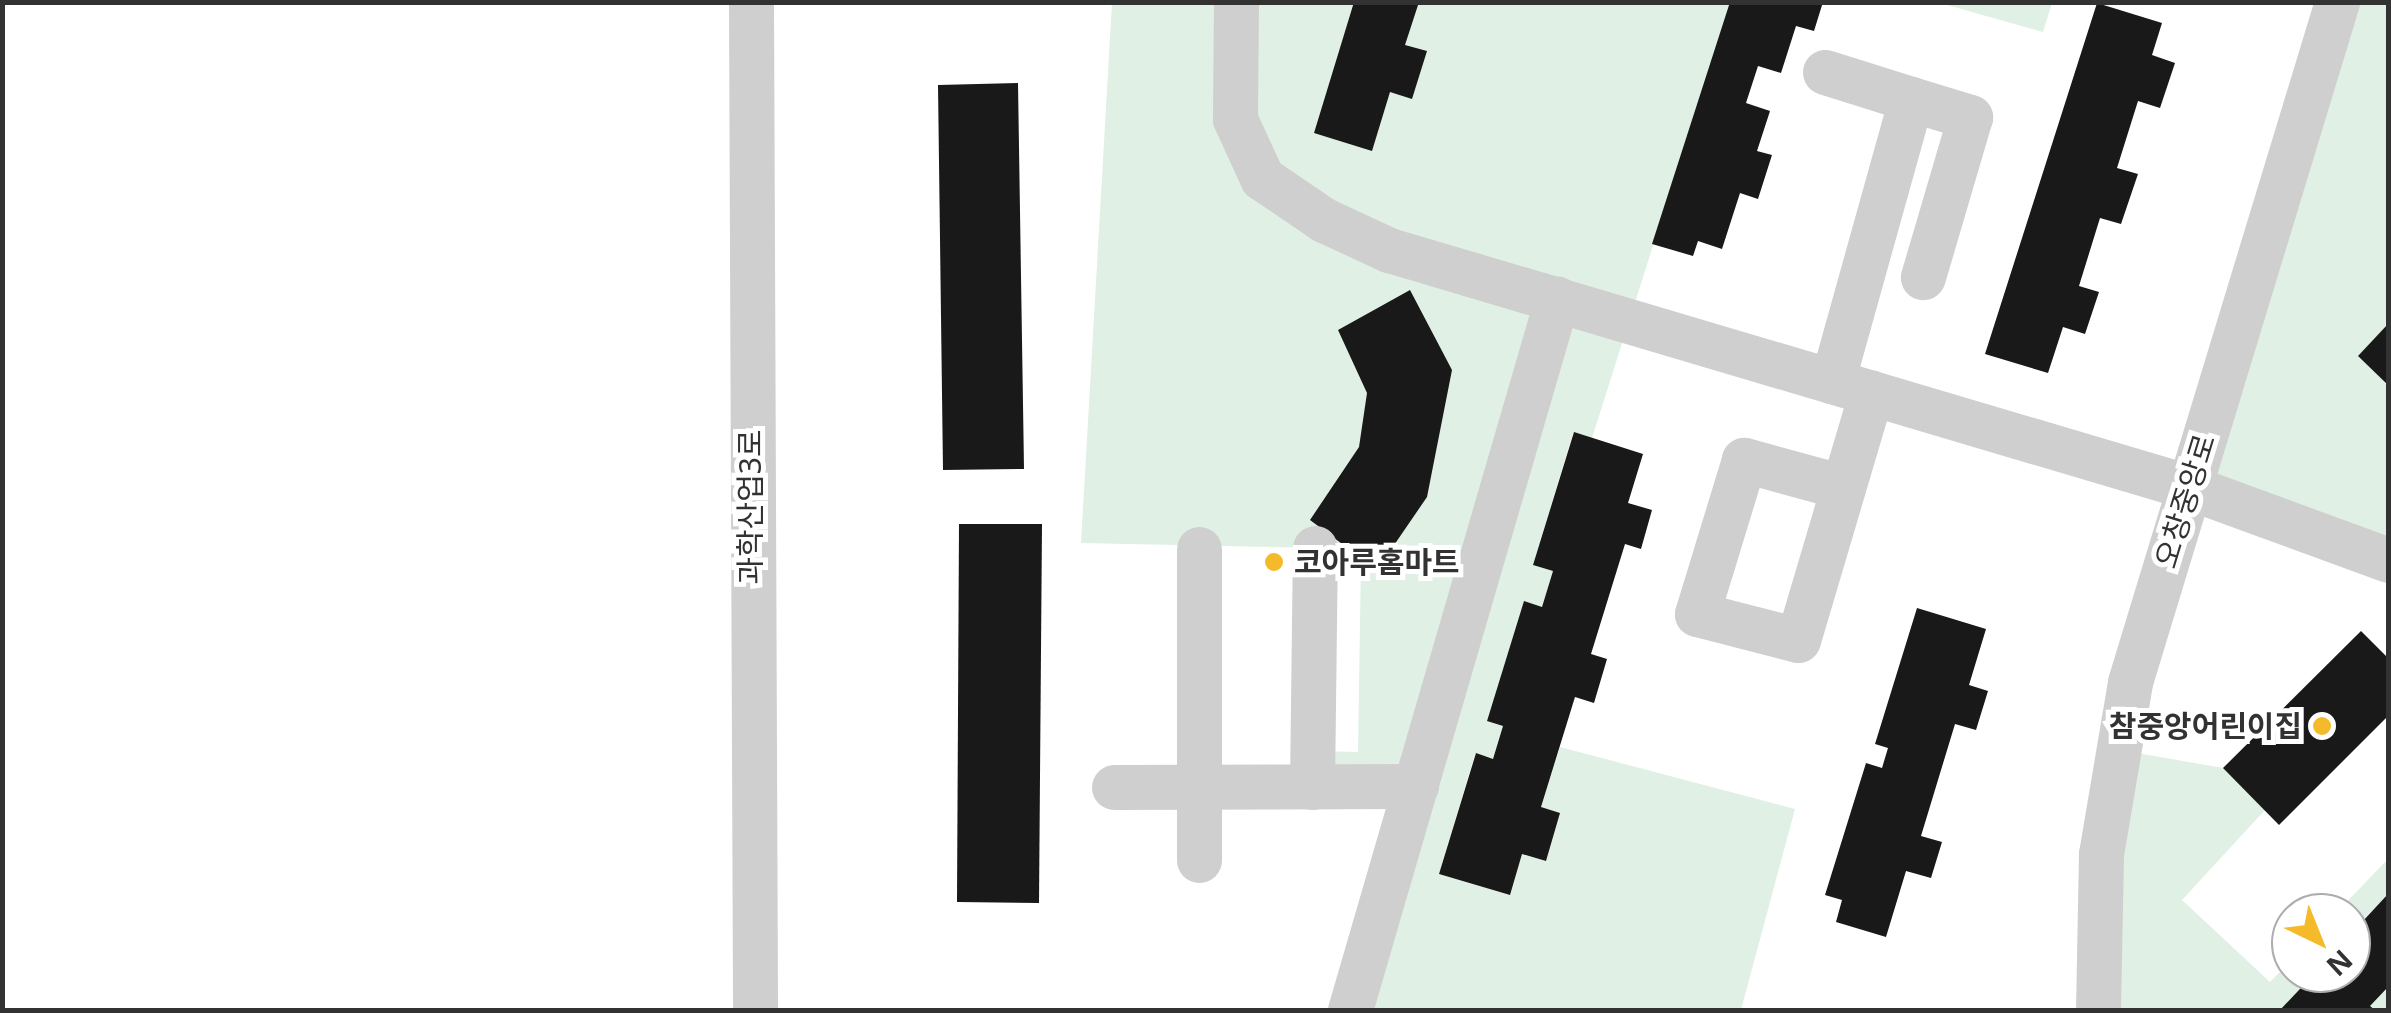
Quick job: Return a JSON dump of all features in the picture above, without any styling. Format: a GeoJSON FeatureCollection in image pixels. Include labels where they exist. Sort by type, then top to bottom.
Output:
{"type":"FeatureCollection","features":[{"type":"Feature","properties":{"kind":"street","name":"과학산업3로"},"geometry":{"type":"LineString","coordinates":[[751,2],[755,1010]]}},
{"type":"Feature","properties":{"kind":"street"},"geometry":{"type":"LineString","coordinates":[[1236,2],[1235,119],[1262,178],[1324,220],[1389,250],[2189,488],[2388,560]]}},
{"type":"Feature","properties":{"kind":"street","name":"오창중앙로"},"geometry":{"type":"LineString","coordinates":[[2098,1010],[2111,763],[2189,488],[2337,2]]}},
{"type":"Feature","properties":{"kind":"street"},"geometry":{"type":"LineString","coordinates":[[1825,72],[1970,117],[1923,276]]}},
{"type":"Feature","properties":{"kind":"street"},"geometry":{"type":"LineString","coordinates":[[1843,487],[1852,387],[1911,99]]}},
{"type":"Feature","properties":{"kind":"street"},"geometry":{"type":"LineString","coordinates":[[1350,1010],[1557,299]]}},
{"type":"Feature","properties":{"kind":"street"},"geometry":{"type":"LineString","coordinates":[[1312,786],[1314,548]]}},
{"type":"Feature","properties":{"kind":"street"},"geometry":{"type":"LineString","coordinates":[[1199,549],[1195,787],[1199,860]]}},
{"type":"Feature","properties":{"kind":"street"},"geometry":{"type":"LineString","coordinates":[[1114,788],[1416,786]]}},
{"type":"Feature","properties":{"kind":"green space"},"geometry":{"type":"Polygon","coordinates":[[[1112,3],[1730,3],[1592,438],[1573,433],[1533,565],[1553,571],[1542,607],[1524,602],[1487,721],[1503,726],[1493,759],[1475,754],[1439,874],[1509,895],[1522,854],[1546,861],[1560,813],[1541,807],[1560,747],[1795,809],[1741,1010],[1350,1010],[1415,787],[1312,787],[1312,751],[1358,752],[1361,559],[1315,548],[1081,543],[1112,3]]]}},
{"type":"Feature","properties":{"kind":"green space"},"geometry":{"type":"Polygon","coordinates":[[[1940,3],[2052,3],[2043,32],[1940,3]]]}},
{"type":"Feature","properties":{"kind":"green space"},"geometry":{"type":"Polygon","coordinates":[[[2336,3],[2388,3],[2388,559],[2189,487],[2336,3]]]}},
{"type":"Feature","properties":{"kind":"green space"},"geometry":{"type":"Polygon","coordinates":[[[2114,749],[2223,768],[2265,810],[2182,900],[2271,981],[2271,993],[2371,993],[2371,893],[2355,893],[2388,859],[2388,1010],[2098,1010],[2114,749]]]}},
{"type":"Feature","properties":{"kind":"building"},"geometry":{"type":"Polygon","coordinates":[[[1354,2],[1419,2],[1405,45],[1427,51],[1412,99],[1390,92],[1372,151],[1314,133],[1354,2]]]}},
{"type":"Feature","properties":{"kind":"building"},"geometry":{"type":"Polygon","coordinates":[[[1730,2],[1823,2],[1814,31],[1796,26],[1781,73],[1758,66],[1746,103],[1770,111],[1757,151],[1772,155],[1758,199],[1740,193],[1722,249],[1698,241],[1693,256],[1652,244],[1730,2]]]}},
{"type":"Feature","properties":{"kind":"building"},"geometry":{"type":"Polygon","coordinates":[[[2097,3],[2162,23],[2152,55],[2175,63],[2160,108],[2138,101],[2117,168],[2138,174],[2121,224],[2100,218],[2079,286],[2099,292],[2085,334],[2063,327],[2048,373],[1985,354],[2097,3]]]}},
{"type":"Feature","properties":{"kind":"building"},"geometry":{"type":"Polygon","coordinates":[[[1018,83],[1024,469],[943,470],[938,85],[1018,83]]]}},
{"type":"Feature","properties":{"kind":"building"},"geometry":{"type":"Polygon","coordinates":[[[1410,290],[1452,370],[1427,497],[1377,570],[1310,520],[1359,447],[1367,393],[1338,330],[1410,290]]]}},
{"type":"Feature","properties":{"kind":"building"},"geometry":{"type":"Polygon","coordinates":[[[2388,324],[2388,385],[2358,356],[2388,324]]]}},
{"type":"Feature","properties":{"kind":"building"},"geometry":{"type":"Polygon","coordinates":[[[1574,432],[1643,454],[1628,503],[1652,510],[1641,549],[1625,544],[1591,654],[1607,659],[1594,703],[1575,697],[1541,807],[1560,813],[1546,861],[1522,854],[1510,895],[1439,874],[1476,753],[1493,759],[1503,726],[1487,721],[1524,601],[1542,607],[1553,571],[1533,565],[1574,432]]]}},
{"type":"Feature","properties":{"kind":"building"},"geometry":{"type":"Polygon","coordinates":[[[959,524],[1042,524],[1039,903],[957,902],[959,524]]]}},
{"type":"Feature","properties":{"kind":"building"},"geometry":{"type":"Polygon","coordinates":[[[1917,608],[1986,629],[1969,685],[1988,691],[1976,730],[1955,724],[1921,836],[1942,842],[1931,878],[1906,871],[1886,937],[1836,922],[1842,900],[1825,895],[1866,763],[1882,768],[1888,748],[1875,744],[1917,608]]]}},
{"type":"Feature","properties":{"kind":"building","name":"참중앙어린이집"},"geometry":{"type":"Polygon","coordinates":[[[2361,631],[2388,658],[2388,716],[2279,825],[2223,768],[2361,631]]]}},
{"type":"Feature","properties":{"kind":"building"},"geometry":{"type":"Polygon","coordinates":[[[2388,894],[2388,987],[2370,1006],[2375,1010],[2280,1010],[2296,993],[2371,993],[2371,912],[2388,894]]]}},
{"type":"Feature","properties":{"kind":"place","name":"코아루홈마트"},"geometry":{"type":"Point","coordinates":[1274,562]}},
{"type":"Feature","properties":{"kind":"place","name":"참중앙어린이집"},"geometry":{"type":"Point","coordinates":[2322,726]}}]}
